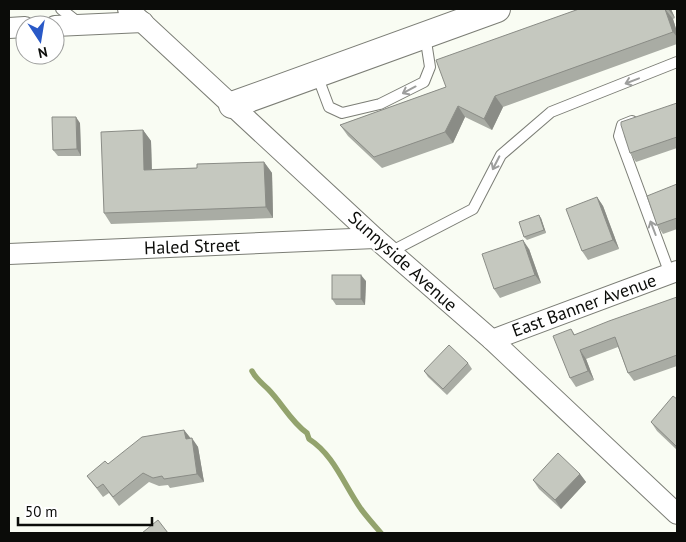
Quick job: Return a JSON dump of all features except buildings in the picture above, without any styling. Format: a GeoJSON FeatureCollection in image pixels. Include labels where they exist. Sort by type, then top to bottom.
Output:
{"type":"FeatureCollection","features":[{"type":"Feature","properties":{"kind":"street","name":"Sunnyside Avenue"},"geometry":{"type":"LineString","coordinates":[[128,9],[390,252],[492,340],[677,514]]}},
{"type":"Feature","properties":{"kind":"street"},"geometry":{"type":"LineString","coordinates":[[232,105],[497,9]]}},
{"type":"Feature","properties":{"kind":"street"},"geometry":{"type":"LineString","coordinates":[[65,26],[143,22]]}},
{"type":"Feature","properties":{"kind":"street","name":"Haled Street"},"geometry":{"type":"LineString","coordinates":[[9,254],[375,238]]}},
{"type":"Feature","properties":{"kind":"street","name":"East Banner Avenue"},"geometry":{"type":"LineString","coordinates":[[492,340],[674,272]]}},
{"type":"Feature","properties":{"kind":"lane"},"geometry":{"type":"LineString","coordinates":[[61,9],[82,25]]}},
{"type":"Feature","properties":{"kind":"lane"},"geometry":{"type":"LineString","coordinates":[[316,73],[329,107],[342,112],[380,104],[424,82],[430,67],[425,34]]}},
{"type":"Feature","properties":{"kind":"lane"},"geometry":{"type":"LineString","coordinates":[[390,252],[473,209],[501,155],[551,112],[677,62]]}},
{"type":"Feature","properties":{"kind":"lane"},"geometry":{"type":"LineString","coordinates":[[640,118],[622,125],[619,136],[674,272]]}},
{"type":"Feature","properties":{"kind":"waterway"},"geometry":{"type":"LineString","coordinates":[[252,371],[301,429],[307,433],[309,439],[325,453],[361,509],[381,533]]}}]}
